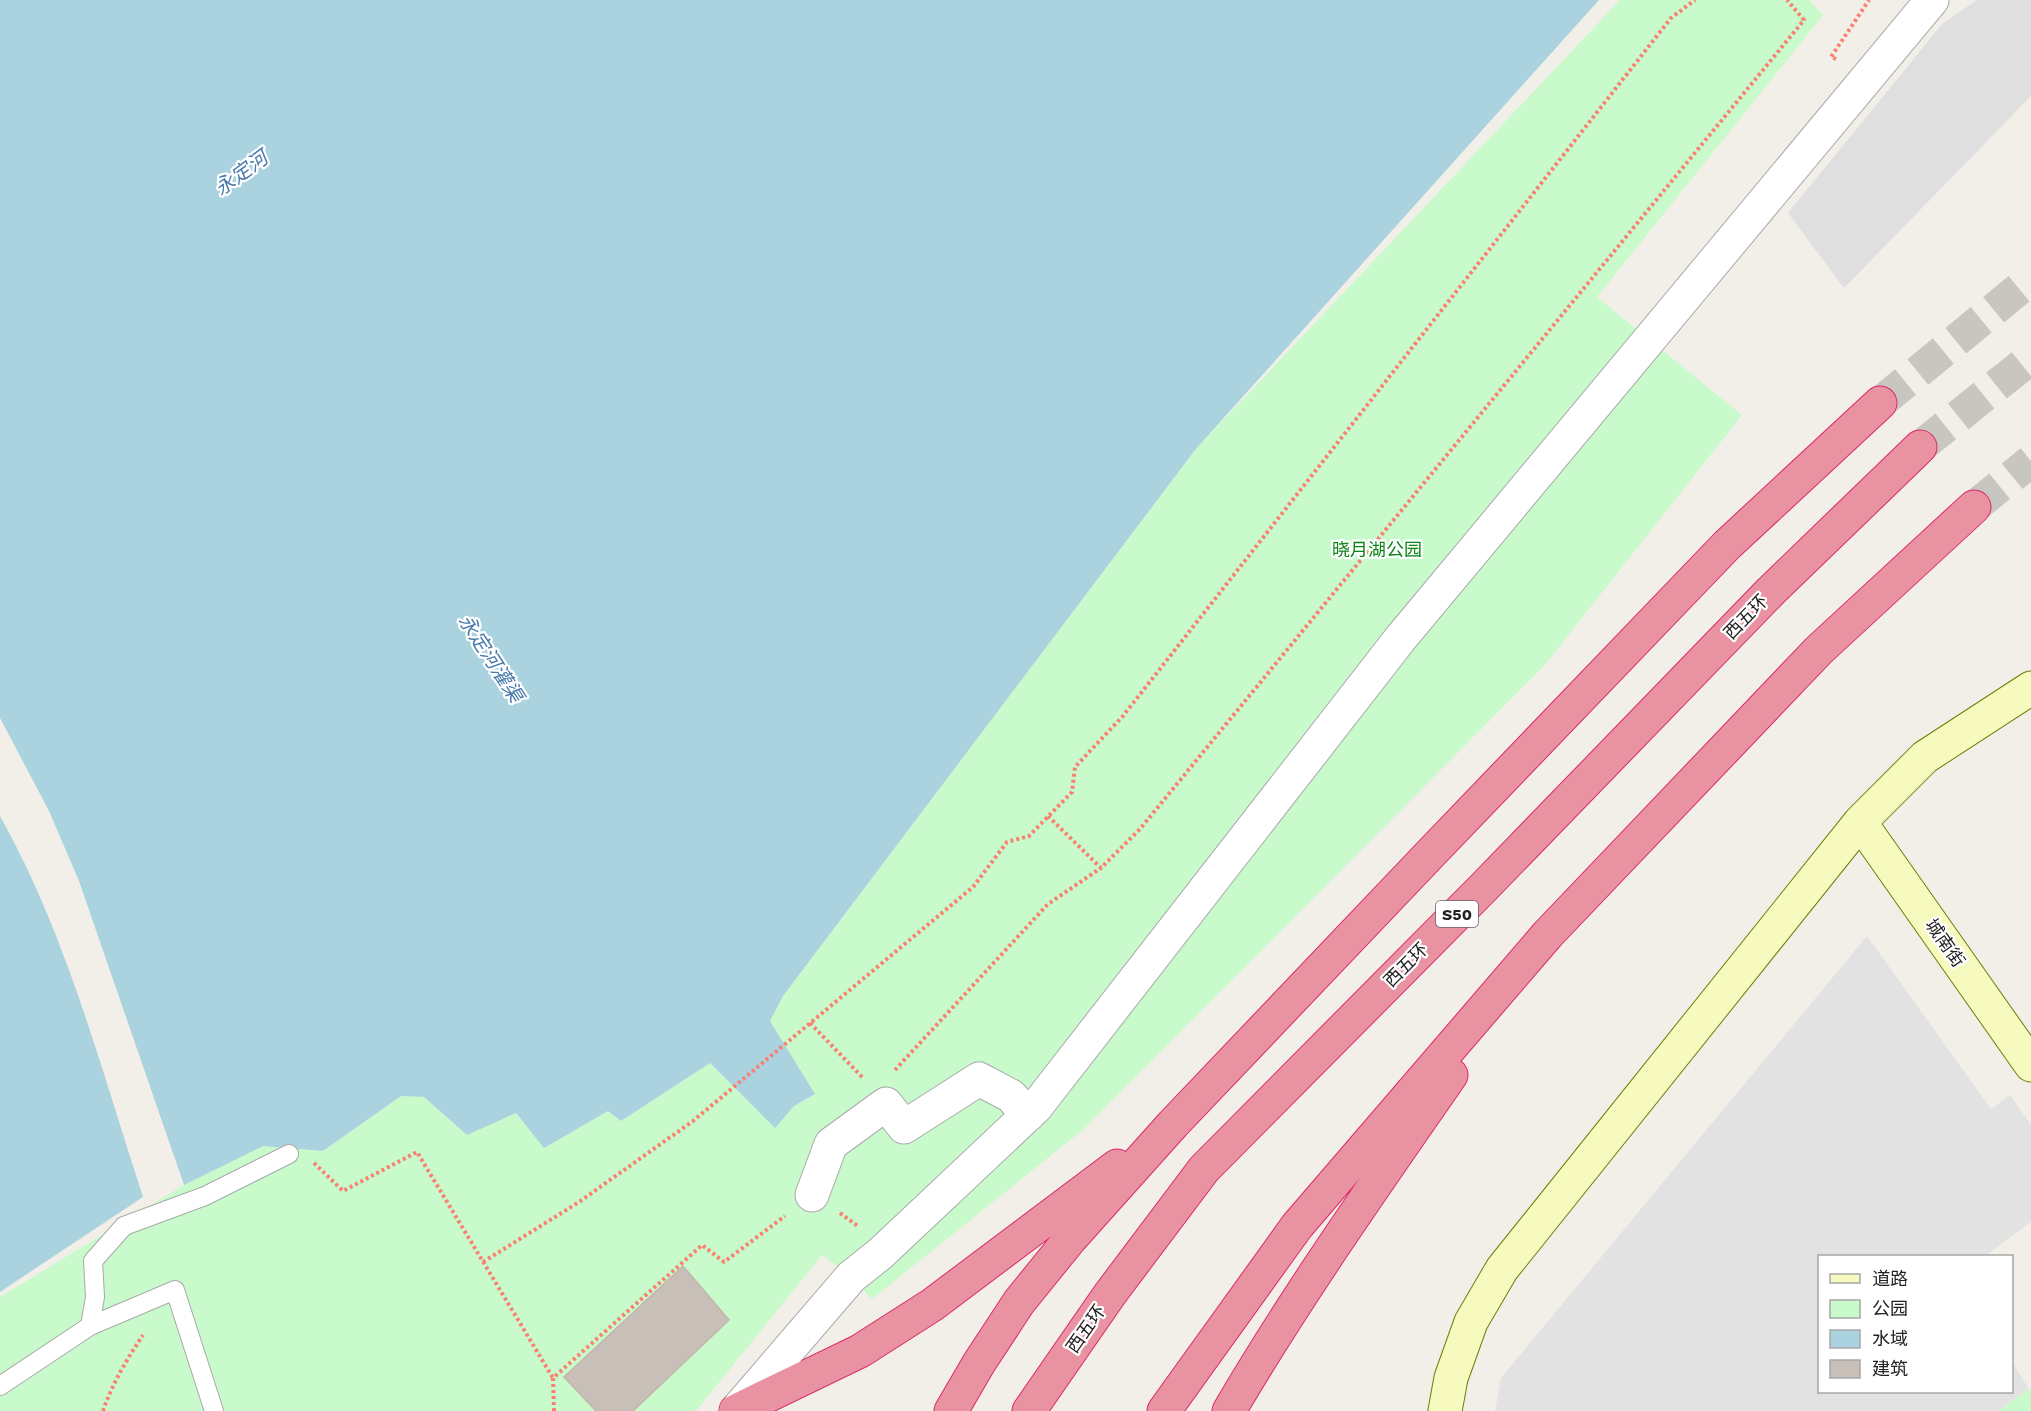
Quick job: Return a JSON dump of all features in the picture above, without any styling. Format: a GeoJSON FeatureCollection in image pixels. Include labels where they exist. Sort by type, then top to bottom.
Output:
{"type":"FeatureCollection","features":[{"type":"Feature","properties":{"kind":"highway"},"geometry":{"type":"LineString","coordinates":[[951,1411],[979,1362],[1019,1302],[1070,1239],[1173,1124],[1719,554],[1880,403]]}},
{"type":"Feature","properties":{"kind":"highway","name":"西五环"},"geometry":{"type":"LineString","coordinates":[[1029,1411],[1110,1294],[1204,1169],[1484,887],[1771,591],[1920,447]]}},
{"type":"Feature","properties":{"kind":"highway"},"geometry":{"type":"LineString","coordinates":[[1164,1411],[1297,1226],[1548,934],[1819,650],[1974,507]]}},
{"type":"Feature","properties":{"kind":"highway"},"geometry":{"type":"LineString","coordinates":[[1229,1411],[1256,1364],[1333,1246],[1548,934]]}},
{"type":"Feature","properties":{"kind":"highway"},"geometry":{"type":"LineString","coordinates":[[736,1411],[860,1352],[932,1305],[1173,1124]]}},
{"type":"Feature","properties":{"kind":"street"},"geometry":{"type":"LineString","coordinates":[[736,1411],[851,1277],[880,1254],[1029,1115],[1400,639],[1932,0]]}},
{"type":"Feature","properties":{"kind":"street"},"geometry":{"type":"LineString","coordinates":[[1445,1411],[1451,1378],[1471,1322],[1502,1269],[1860,822],[1925,758],[2031,688]]}},
{"type":"Feature","properties":{"kind":"street","name":"城南街"},"geometry":{"type":"LineString","coordinates":[[1860,822],[2031,1065]]}},
{"type":"Feature","properties":{"kind":"street"},"geometry":{"type":"LineString","coordinates":[[812,1195],[831,1144],[881,1098],[904,1127],[979,1079],[1011,1095],[1029,1115]]}},
{"type":"Feature","properties":{"kind":"lane"},"geometry":{"type":"LineString","coordinates":[[90,1326],[95,1297],[93,1261],[124,1226],[205,1196],[289,1154]]}},
{"type":"Feature","properties":{"kind":"lane"},"geometry":{"type":"LineString","coordinates":[[0,1386],[90,1326],[175,1290],[214,1411]]}},
{"type":"Feature","properties":{"kind":"path"},"geometry":{"type":"LineString","coordinates":[[483,1262],[579,1202],[693,1121],[973,887],[1007,842],[1029,836],[1072,792],[1075,767],[1123,716],[1671,18],[1695,0]]}},
{"type":"Feature","properties":{"kind":"path"},"geometry":{"type":"LineString","coordinates":[[810,1023],[881,1098],[1048,904],[1101,868],[1140,829],[1804,20],[1787,0]]}},
{"type":"Feature","properties":{"kind":"path"},"geometry":{"type":"LineString","coordinates":[[1048,816],[1101,868]]}},
{"type":"Feature","properties":{"kind":"path"},"geometry":{"type":"LineString","coordinates":[[289,1154],[308,1157],[343,1191],[417,1152],[554,1378],[554,1411]]}},
{"type":"Feature","properties":{"kind":"path"},"geometry":{"type":"LineString","coordinates":[[554,1378],[702,1245],[724,1262],[812,1195],[873,1235],[880,1254]]}},
{"type":"Feature","properties":{"kind":"path"},"geometry":{"type":"LineString","coordinates":[[103,1411],[109,1392],[131,1353],[175,1290]]}},
{"type":"Feature","properties":{"kind":"shaded area"},"geometry":{"type":"Polygon","coordinates":[[[1977,0],[2031,0],[2031,96],[1844,288],[1788,213],[1943,23],[1977,0]]]}},
{"type":"Feature","properties":{"kind":"shaded area"},"geometry":{"type":"Polygon","coordinates":[[[1867,936],[1991,1109],[2010,1095],[2031,1125],[2031,1222],[1986,1255],[1818,1255],[1818,1393],[2013,1393],[2013,1364],[2029,1389],[1998,1411],[1495,1411],[1501,1378],[1867,936]]]}},
{"type":"Feature","properties":{"kind":"green space","name":"晓月湖公园"},"geometry":{"type":"Polygon","coordinates":[[[1620,0],[1809,0],[1823,15],[1597,297],[1742,415],[1544,666],[1084,1129],[872,1299],[851,1277],[822,1255],[696,1411],[0,1411],[0,1297],[184,1185],[263,1145],[323,1151],[401,1096],[424,1097],[467,1135],[515,1113],[545,1147],[608,1111],[621,1121],[710,1063],[775,1127],[794,1106],[815,1094],[770,1021],[783,996],[1195,450],[1620,0]]]}},
{"type":"Feature","properties":{"kind":"green space"},"geometry":{"type":"Polygon","coordinates":[[[2031,1388],[2031,1411],[1998,1411],[2029,1389],[2031,1388]]]}},
{"type":"Feature","properties":{"kind":"water"},"geometry":{"type":"Polygon","coordinates":[[[0,0],[1599,0],[1195,450],[783,996],[770,1021],[815,1094],[794,1106],[775,1128],[710,1063],[621,1121],[608,1111],[544,1148],[516,1113],[467,1135],[424,1097],[401,1096],[323,1151],[263,1146],[184,1185],[79,881],[49,811],[0,718],[0,0]]]}},
{"type":"Feature","properties":{"kind":"water"},"geometry":{"type":"Polygon","coordinates":[[[0,816],[44,907],[63,954],[97,1051],[143,1197],[0,1292],[0,816]]]}},
{"type":"Feature","properties":{"kind":"building"},"geometry":{"type":"Polygon","coordinates":[[[683,1266],[729,1320],[633,1411],[596,1411],[564,1377],[683,1266]]]}},
{"type":"Feature","properties":{"kind":"tunnel"},"geometry":{"type":"LineString","coordinates":[[1880,403],[2031,279]]}},
{"type":"Feature","properties":{"kind":"tunnel"},"geometry":{"type":"LineString","coordinates":[[1920,447],[2031,358]]}},
{"type":"Feature","properties":{"kind":"tunnel"},"geometry":{"type":"LineString","coordinates":[[1974,507],[2031,461]]}},
{"type":"Feature","properties":{"kind":"water label","name":"永定河"},"geometry":{"type":"Point","coordinates":[241,173]}},
{"type":"Feature","properties":{"kind":"water label","name":"永定河灌渠"},"geometry":{"type":"Point","coordinates":[491,658]}}]}
